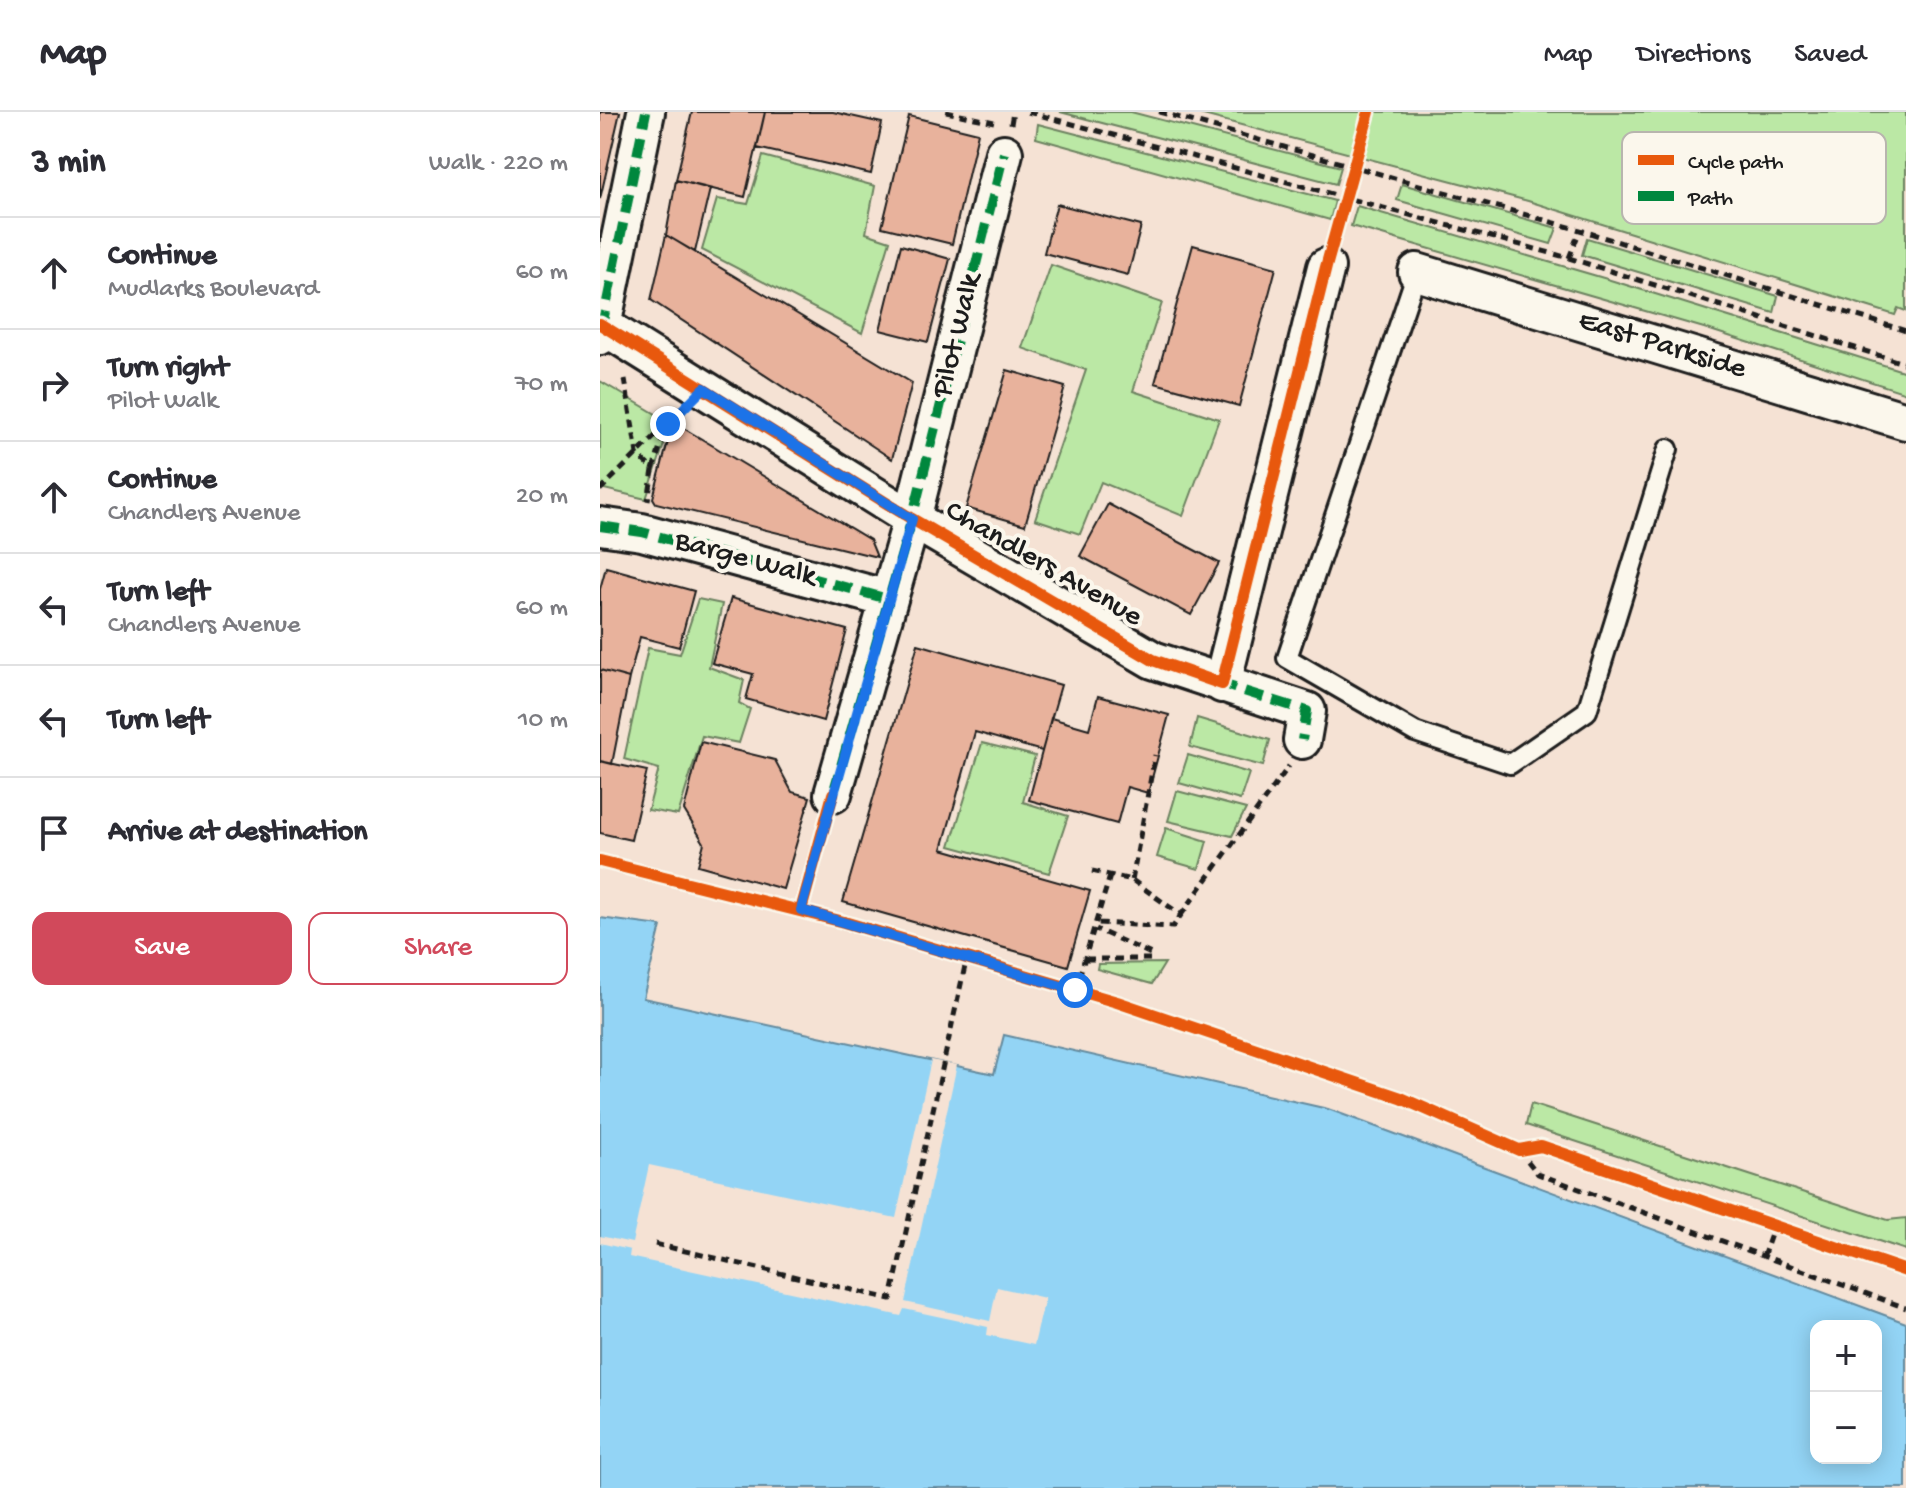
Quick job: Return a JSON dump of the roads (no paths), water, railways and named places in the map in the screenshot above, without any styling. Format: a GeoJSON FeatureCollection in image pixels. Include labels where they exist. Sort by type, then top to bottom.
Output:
{"type":"FeatureCollection","features":[{"type":"Feature","properties":{"kind":"street"},"geometry":{"type":"LineString","coordinates":[[605,330],[646,112]]}},
{"type":"Feature","properties":{"kind":"street","name":"Pilot Walk"},"geometry":{"type":"LineString","coordinates":[[912,519],[1007,139]]}},
{"type":"Feature","properties":{"kind":"street"},"geometry":{"type":"LineString","coordinates":[[1222,684],[1326,267]]}},
{"type":"Feature","properties":{"kind":"street","name":"East Parkside"},"geometry":{"type":"LineString","coordinates":[[1417,272],[1906,421]]}},
{"type":"Feature","properties":{"kind":"street","name":"Chandlers Avenue"},"geometry":{"type":"LineString","coordinates":[[605,330],[704,388],[912,519],[1153,660],[1222,684],[1304,726]]}},
{"type":"Feature","properties":{"kind":"street","name":"Chandlers Avenue"},"geometry":{"type":"LineString","coordinates":[[888,599],[912,519]]}},
{"type":"Feature","properties":{"kind":"street","name":"Barge Walk"},"geometry":{"type":"LineString","coordinates":[[600,526],[642,532],[888,599]]}},
{"type":"Feature","properties":{"kind":"street"},"geometry":{"type":"LineString","coordinates":[[833,794],[888,599]]}},
{"type":"Feature","properties":{"kind":"lane"},"geometry":{"type":"LineString","coordinates":[[1417,272],[1287,658],[1415,732],[1510,764],[1587,711],[1668,449]]}},
{"type":"Feature","properties":{"kind":"water"},"geometry":{"type":"Polygon","coordinates":[[[600,918],[661,926],[643,998],[994,1074],[1004,1035],[1328,1109],[1906,1323],[1906,1488],[600,1488],[600,918]]]}}]}
